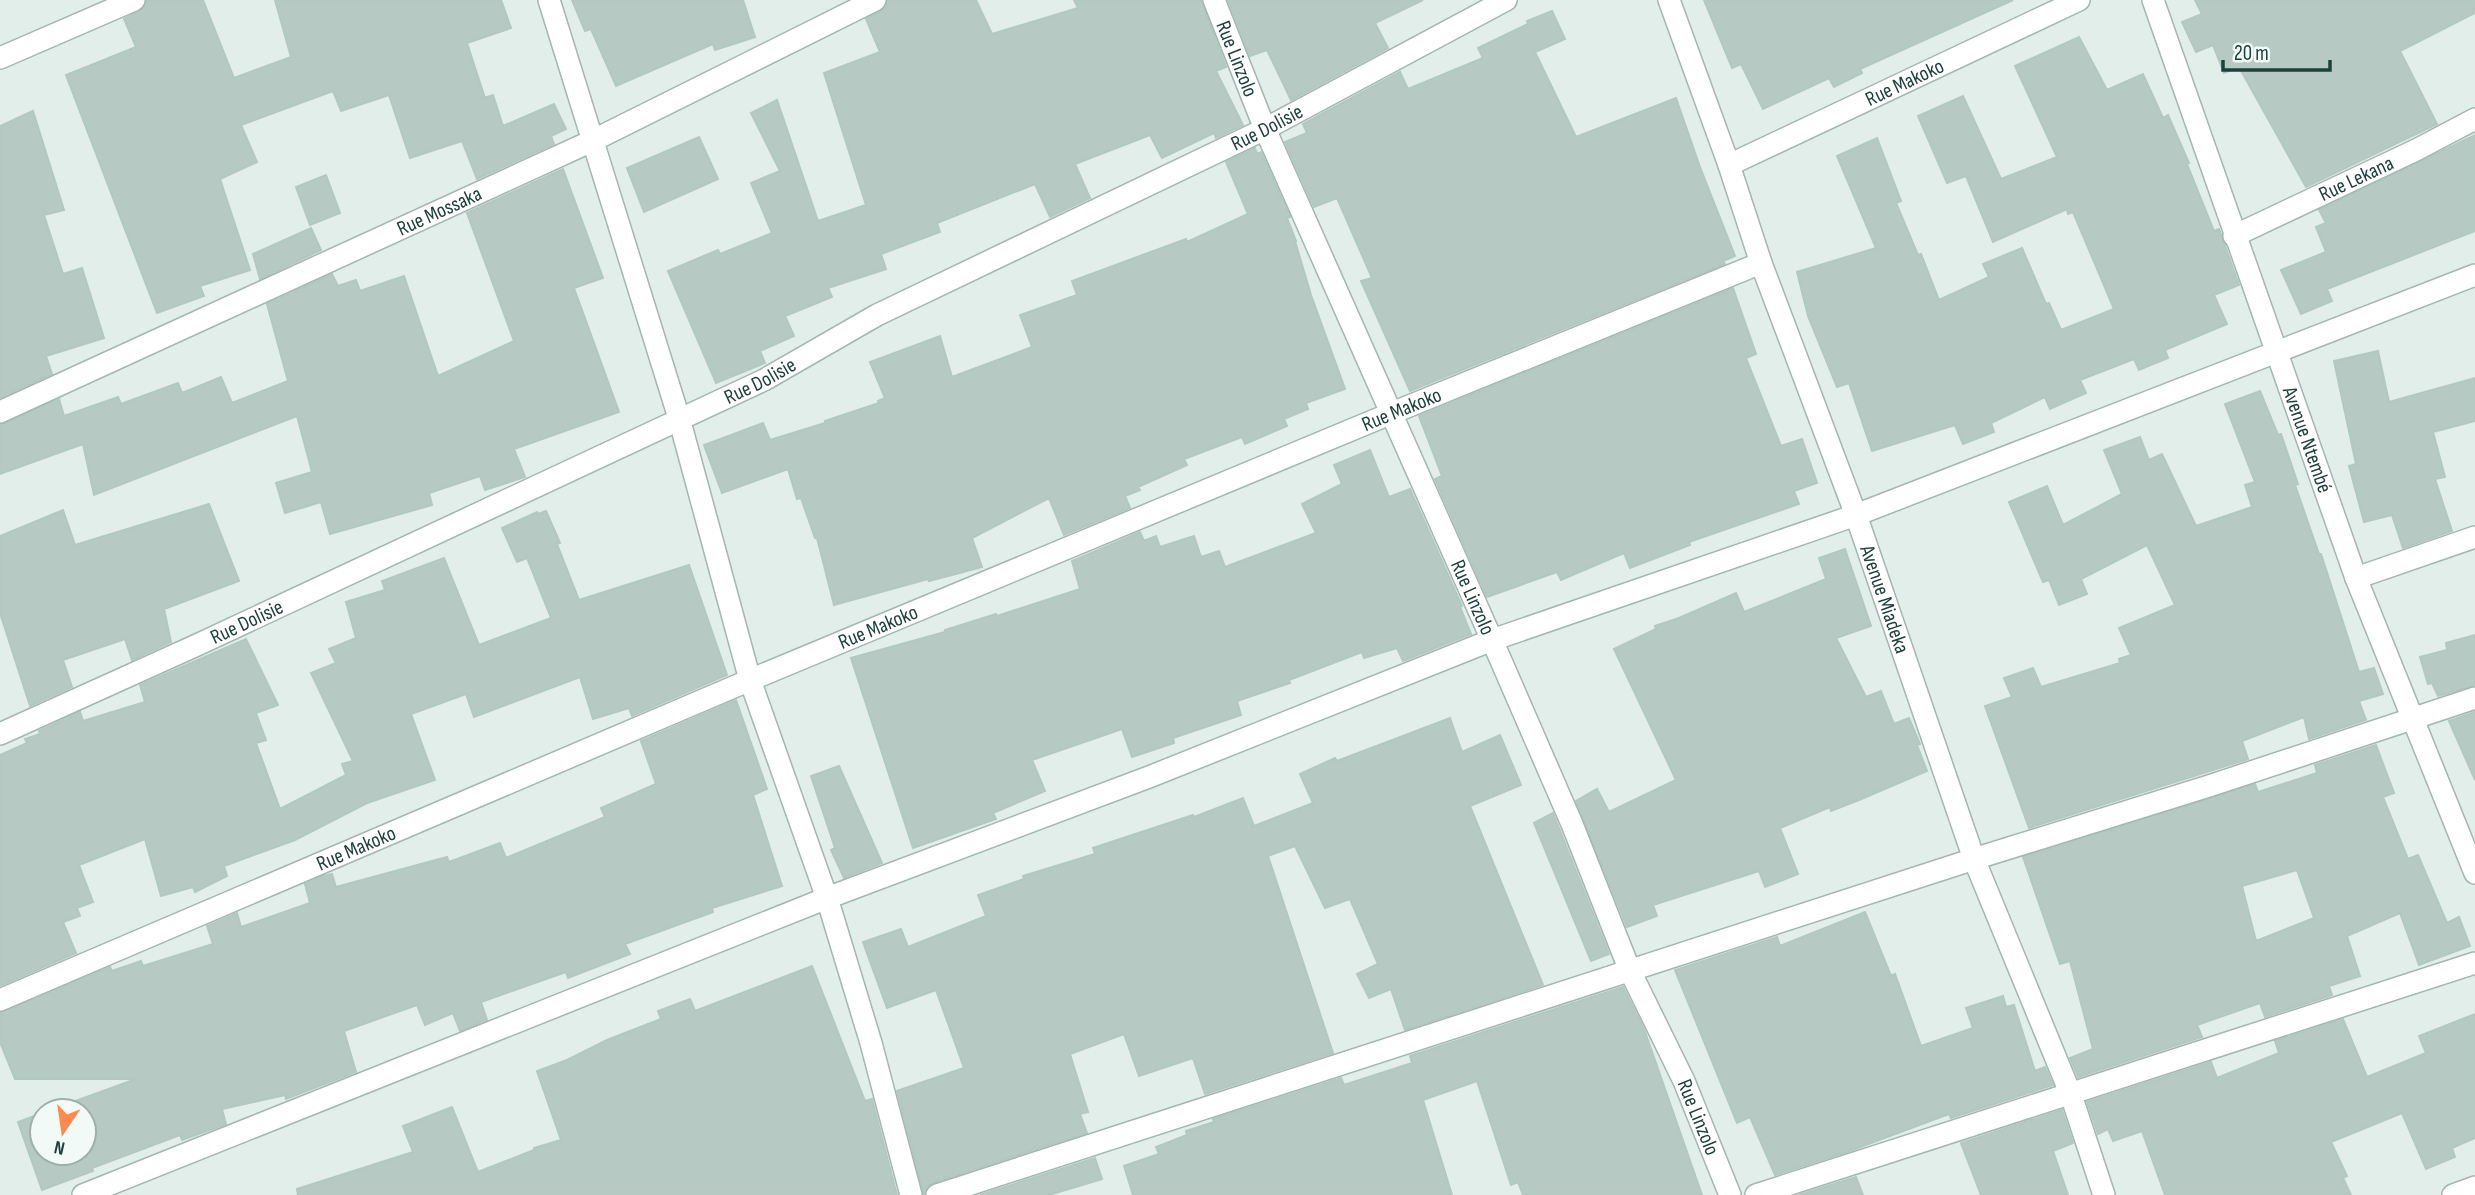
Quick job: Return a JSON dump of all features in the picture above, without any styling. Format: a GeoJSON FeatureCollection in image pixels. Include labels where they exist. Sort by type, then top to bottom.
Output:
{"type":"FeatureCollection","features":[{"type":"Feature","properties":{"kind":"street"},"geometry":{"type":"LineString","coordinates":[[0,58],[134,0]]}},
{"type":"Feature","properties":{"kind":"street"},"geometry":{"type":"LineString","coordinates":[[549,0],[679,418],[750,680],[827,898],[871,1043],[911,1195]]}},
{"type":"Feature","properties":{"kind":"street","name":"Rue Mossaka"},"geometry":{"type":"LineString","coordinates":[[0,412],[594,140],[875,0]]}},
{"type":"Feature","properties":{"kind":"street","name":"Rue Linzolo"},"geometry":{"type":"LineString","coordinates":[[1214,0],[1265,129],[1572,824],[1630,971],[1685,1081],[1730,1195]]}},
{"type":"Feature","properties":{"kind":"street","name":"Rue Dolisie"},"geometry":{"type":"LineString","coordinates":[[0,734],[764,380],[877,316],[1265,129],[1506,0]]}},
{"type":"Feature","properties":{"kind":"street","name":"Avenue Miadeka"},"geometry":{"type":"LineString","coordinates":[[1669,0],[1729,165],[1761,263],[1856,514],[1974,859],[2071,1095],[2105,1195]]}},
{"type":"Feature","properties":{"kind":"street","name":"Rue Makoko"},"geometry":{"type":"LineString","coordinates":[[1729,165],[2079,0]]}},
{"type":"Feature","properties":{"kind":"street","name":"Avenue Ntembé"},"geometry":{"type":"LineString","coordinates":[[2153,0],[2356,578],[2475,873]]}},
{"type":"Feature","properties":{"kind":"street","name":"Rue Lekana"},"geometry":{"type":"LineString","coordinates":[[2234,236],[2416,150],[2475,119]]}},
{"type":"Feature","properties":{"kind":"street","name":"Rue Makoko"},"geometry":{"type":"LineString","coordinates":[[0,1000],[750,680],[1761,263]]}},
{"type":"Feature","properties":{"kind":"street"},"geometry":{"type":"LineString","coordinates":[[83,1195],[827,898],[1149,777],[1492,640],[1856,514],[2475,275]]}},
{"type":"Feature","properties":{"kind":"street"},"geometry":{"type":"LineString","coordinates":[[2356,578],[2475,537]]}},
{"type":"Feature","properties":{"kind":"street"},"geometry":{"type":"LineString","coordinates":[[937,1195],[2475,698]]}},
{"type":"Feature","properties":{"kind":"street"},"geometry":{"type":"LineString","coordinates":[[1756,1195],[2475,963]]}},
{"type":"Feature","properties":{"kind":"street"},"geometry":{"type":"LineString","coordinates":[[2454,1195],[2475,1187]]}},
{"type":"Feature","properties":{"kind":"building"},"geometry":{"type":"Polygon","coordinates":[[[147,0],[203,0],[234,78],[291,57],[275,0],[501,0],[511,28],[467,43],[485,98],[493,95],[503,126],[554,104],[566,129],[551,136],[554,144],[477,179],[462,141],[410,158],[389,95],[341,111],[333,91],[241,125],[257,162],[220,179],[250,270],[200,286],[204,296],[157,313],[66,75],[136,47],[124,19],[144,8],[147,0]]]}},
{"type":"Feature","properties":{"kind":"building"},"geometry":{"type":"Polygon","coordinates":[[[572,0],[743,0],[755,37],[715,50],[713,44],[616,86],[591,29],[585,31],[572,0]]]}},
{"type":"Feature","properties":{"kind":"building"},"geometry":{"type":"Polygon","coordinates":[[[888,0],[976,0],[992,34],[1078,8],[1074,0],[1201,0],[1226,67],[1216,71],[1243,125],[1216,138],[1214,133],[1162,158],[1150,135],[1075,164],[1090,198],[1050,217],[1035,184],[937,223],[940,232],[881,254],[886,269],[828,288],[832,297],[785,316],[794,336],[760,351],[765,363],[716,383],[668,271],[718,250],[720,254],[772,233],[751,183],[780,171],[751,113],[777,100],[818,221],[866,205],[824,73],[880,52],[866,19],[886,7],[888,0]]]}},
{"type":"Feature","properties":{"kind":"building"},"geometry":{"type":"Polygon","coordinates":[[[1228,0],[1423,0],[1375,23],[1388,48],[1291,100],[1267,50],[1250,56],[1228,0]]]}},
{"type":"Feature","properties":{"kind":"building"},"geometry":{"type":"Polygon","coordinates":[[[1704,0],[2013,0],[1860,69],[1862,73],[1834,87],[1829,78],[1763,109],[1741,64],[1732,68],[1704,0]]]}},
{"type":"Feature","properties":{"kind":"building"},"geometry":{"type":"Polygon","coordinates":[[[2195,0],[2475,0],[2475,13],[2400,51],[2437,124],[2306,187],[2239,67],[2224,73],[2213,45],[2196,52],[2182,22],[2202,14],[2195,0]]]}},
{"type":"Feature","properties":{"kind":"building"},"geometry":{"type":"Polygon","coordinates":[[[1552,11],[1565,39],[1535,52],[1576,137],[1676,98],[1735,256],[1723,261],[1725,264],[1410,391],[1361,281],[1372,278],[1337,198],[1314,207],[1285,142],[1307,133],[1303,124],[1400,72],[1408,89],[1483,58],[1478,48],[1528,24],[1527,21],[1552,11]]]}},
{"type":"Feature","properties":{"kind":"building"},"geometry":{"type":"Polygon","coordinates":[[[2079,37],[2107,90],[2143,74],[2163,118],[2168,115],[2214,231],[2219,229],[2239,285],[2214,295],[2227,324],[2165,350],[2168,358],[2139,370],[2134,359],[2080,380],[2086,393],[2050,409],[2045,397],[1991,423],[1994,432],[1963,444],[1955,425],[1872,451],[1849,383],[1837,387],[1808,316],[1797,272],[1876,248],[1837,156],[1877,138],[1901,201],[1896,203],[1918,255],[1921,254],[1939,300],[1989,277],[1983,264],[2022,248],[2046,304],[2049,303],[2061,330],[2114,309],[2073,212],[2068,214],[2067,209],[1993,242],[1966,176],[1947,183],[1918,116],[1963,96],[2001,179],[2057,157],[2015,66],[2079,37]]]}},
{"type":"Feature","properties":{"kind":"building"},"geometry":{"type":"Polygon","coordinates":[[[33,111],[64,210],[44,215],[63,274],[82,268],[104,338],[46,356],[52,374],[0,398],[0,126],[33,111]]]}},
{"type":"Feature","properties":{"kind":"building"},"geometry":{"type":"Polygon","coordinates":[[[2475,135],[2475,231],[2327,289],[2332,301],[2301,314],[2281,270],[2326,252],[2316,227],[2326,223],[2319,210],[2475,135]]]}},
{"type":"Feature","properties":{"kind":"building"},"geometry":{"type":"Polygon","coordinates":[[[699,137],[718,179],[644,212],[627,168],[699,137]]]}},
{"type":"Feature","properties":{"kind":"building"},"geometry":{"type":"Polygon","coordinates":[[[1255,148],[1257,154],[1261,152],[1290,217],[1287,218],[1311,295],[1345,389],[1306,403],[1308,409],[1284,419],[1287,426],[1245,444],[1242,437],[1184,459],[1187,465],[1138,487],[1140,490],[1125,496],[1130,508],[1064,535],[1049,498],[972,538],[982,567],[834,605],[817,538],[801,498],[797,499],[788,469],[722,493],[704,445],[763,423],[770,440],[879,403],[878,401],[885,398],[870,362],[940,336],[952,377],[1032,347],[1020,315],[1077,295],[1072,281],[1186,239],[1187,242],[1248,214],[1226,162],[1255,148]]]}},
{"type":"Feature","properties":{"kind":"building"},"geometry":{"type":"Polygon","coordinates":[[[563,169],[603,278],[574,288],[619,412],[514,449],[525,477],[485,490],[480,476],[429,493],[432,505],[330,534],[321,502],[285,513],[276,483],[312,472],[297,416],[94,495],[83,444],[0,474],[0,425],[59,399],[64,416],[118,397],[121,404],[178,383],[182,393],[221,377],[232,403],[288,381],[267,304],[332,274],[338,286],[356,280],[360,291],[404,276],[438,376],[514,341],[467,213],[563,169]]]}},
{"type":"Feature","properties":{"kind":"building"},"geometry":{"type":"Polygon","coordinates":[[[326,175],[340,213],[310,225],[296,187],[326,175]]]}},
{"type":"Feature","properties":{"kind":"building"},"geometry":{"type":"Polygon","coordinates":[[[311,228],[321,250],[260,279],[253,254],[311,228]]]}},
{"type":"Feature","properties":{"kind":"building"},"geometry":{"type":"Polygon","coordinates":[[[1733,288],[1756,354],[1746,358],[1781,446],[1802,439],[1817,483],[1794,491],[1799,504],[1689,542],[1690,545],[1630,568],[1624,553],[1561,580],[1557,572],[1487,597],[1435,479],[1442,476],[1419,416],[1733,288]]]}},
{"type":"Feature","properties":{"kind":"building"},"geometry":{"type":"Polygon","coordinates":[[[2378,351],[2389,402],[2475,378],[2475,421],[2433,432],[2445,477],[2435,479],[2452,531],[2403,548],[2392,515],[2364,522],[2349,466],[2356,464],[2334,361],[2378,351]]]}},
{"type":"Feature","properties":{"kind":"building"},"geometry":{"type":"Polygon","coordinates":[[[2260,391],[2278,435],[2281,434],[2298,484],[2295,485],[2321,554],[2359,672],[2374,668],[2383,694],[2359,701],[2366,720],[2309,739],[2304,717],[2242,741],[2248,759],[2029,828],[1985,706],[2012,697],[2004,678],[2033,668],[2041,687],[2120,663],[2119,659],[2131,655],[2119,628],[2175,605],[2147,545],[2081,579],[2087,594],[2059,605],[2049,580],[2043,582],[2009,502],[2047,486],[2063,525],[2122,494],[2104,450],[2140,437],[2149,460],[2162,454],[2196,526],[2252,507],[2245,485],[2255,482],[2225,404],[2260,391]]]}},
{"type":"Feature","properties":{"kind":"building"},"geometry":{"type":"Polygon","coordinates":[[[1370,450],[1389,497],[1410,489],[1462,606],[1460,607],[1471,634],[1403,661],[1397,648],[1364,658],[1362,652],[1289,680],[1290,683],[1237,701],[1241,715],[1173,738],[1174,743],[1132,757],[1122,729],[1032,760],[1045,791],[993,813],[996,819],[913,848],[851,658],[945,632],[1080,589],[1072,561],[1140,532],[1144,541],[1156,536],[1160,547],[1194,536],[1201,557],[1219,551],[1225,567],[1316,533],[1302,504],[1342,484],[1334,465],[1370,450]]]}},
{"type":"Feature","properties":{"kind":"building"},"geometry":{"type":"Polygon","coordinates":[[[209,504],[239,581],[164,609],[171,642],[132,660],[125,639],[63,660],[72,687],[30,706],[0,613],[0,536],[63,510],[75,545],[209,504]]]}},
{"type":"Feature","properties":{"kind":"building"},"geometry":{"type":"Polygon","coordinates":[[[546,511],[579,600],[689,565],[727,675],[632,716],[629,708],[593,719],[580,677],[474,717],[466,694],[411,714],[435,780],[367,803],[295,840],[224,866],[227,876],[195,892],[193,887],[161,896],[145,839],[79,865],[93,902],[77,908],[80,916],[63,922],[76,953],[0,986],[0,755],[27,743],[25,739],[40,734],[39,731],[80,712],[83,721],[145,702],[140,685],[246,639],[278,705],[256,713],[266,740],[256,743],[280,809],[346,775],[342,764],[353,761],[311,673],[336,663],[329,649],[356,638],[346,602],[385,590],[382,581],[444,558],[479,645],[551,618],[527,558],[517,562],[502,528],[537,512],[546,511]]]}},
{"type":"Feature","properties":{"kind":"building"},"geometry":{"type":"Polygon","coordinates":[[[1845,549],[1871,626],[1836,638],[1866,697],[1881,691],[1894,724],[1909,718],[1927,771],[1831,811],[1830,807],[1780,828],[1798,874],[1765,887],[1759,871],[1653,905],[1657,916],[1627,927],[1576,801],[1597,789],[1609,812],[1676,780],[1614,649],[1656,629],[1655,626],[1736,593],[1744,612],[1826,579],[1819,558],[1845,549]]]}},
{"type":"Feature","properties":{"kind":"building"},"geometry":{"type":"Polygon","coordinates":[[[2475,635],[2475,685],[2438,696],[2432,683],[2428,684],[2420,657],[2447,650],[2446,643],[2475,635]]]}},
{"type":"Feature","properties":{"kind":"building"},"geometry":{"type":"Polygon","coordinates":[[[736,700],[767,789],[753,795],[782,886],[712,908],[713,912],[625,944],[630,954],[568,978],[566,972],[481,1002],[487,1020],[460,1031],[453,1013],[425,1025],[417,1005],[344,1031],[356,1072],[286,1099],[285,1095],[222,1109],[226,1124],[182,1140],[180,1135],[98,1166],[98,1097],[86,1097],[136,1079],[15,1079],[0,1042],[0,1013],[110,967],[112,971],[141,961],[143,966],[213,944],[207,926],[237,913],[241,927],[310,903],[305,884],[323,876],[332,874],[336,887],[447,857],[449,862],[500,843],[506,858],[605,817],[601,808],[656,784],[641,741],[736,700]]]}},
{"type":"Feature","properties":{"kind":"building"},"geometry":{"type":"Polygon","coordinates":[[[2475,712],[2475,780],[2449,721],[2475,712]]]}},
{"type":"Feature","properties":{"kind":"building"},"geometry":{"type":"Polygon","coordinates":[[[1450,718],[1462,752],[1500,735],[1521,785],[1470,806],[1543,985],[1405,1030],[1391,989],[1369,998],[1357,974],[1378,964],[1350,899],[1325,908],[1295,846],[1268,856],[1333,1053],[1205,1094],[1193,1058],[1139,1076],[1124,1034],[1070,1054],[1088,1112],[1080,1114],[1087,1133],[933,1183],[927,1187],[924,1195],[897,1091],[964,1068],[936,990],[887,1008],[863,942],[901,929],[908,947],[986,916],[978,895],[1024,879],[1023,876],[1095,854],[1093,848],[1193,815],[1194,817],[1243,798],[1254,826],[1313,803],[1300,774],[1335,758],[1337,761],[1450,718]]]}},
{"type":"Feature","properties":{"kind":"building"},"geometry":{"type":"Polygon","coordinates":[[[2376,745],[2394,793],[2383,797],[2408,859],[2418,855],[2447,923],[2459,917],[2470,946],[2419,965],[2400,913],[2347,936],[2360,976],[2329,986],[2332,995],[2265,1017],[2260,1003],[2197,1025],[2202,1037],[2078,1077],[2070,1058],[2093,1049],[2070,961],[2060,964],[2023,857],[2255,784],[2258,792],[2317,773],[2315,765],[2376,745]],[[2297,870],[2242,886],[2256,941],[2314,918],[2297,870]]]}},
{"type":"Feature","properties":{"kind":"building"},"geometry":{"type":"Polygon","coordinates":[[[839,766],[882,863],[844,878],[831,850],[835,848],[811,776],[839,766]]]}},
{"type":"Feature","properties":{"kind":"building"},"geometry":{"type":"Polygon","coordinates":[[[1553,813],[1609,954],[1591,961],[1534,823],[1553,813]]]}},
{"type":"Feature","properties":{"kind":"building"},"geometry":{"type":"Polygon","coordinates":[[[1865,912],[1891,976],[1895,974],[1921,1046],[1973,1028],[1966,1008],[2003,996],[2006,1007],[2014,1005],[2035,1071],[2045,1067],[2053,1085],[1951,1118],[1949,1114],[1847,1152],[1775,1175],[1750,1117],[1737,1123],[1675,970],[1777,937],[1780,946],[1865,912]]]}},
{"type":"Feature","properties":{"kind":"building"},"geometry":{"type":"Polygon","coordinates":[[[812,966],[865,1101],[872,1099],[897,1195],[298,1195],[297,1189],[413,1152],[403,1126],[452,1107],[478,1172],[534,1148],[561,1140],[537,1071],[661,1019],[658,1011],[690,999],[695,1011],[812,966]]]}},
{"type":"Feature","properties":{"kind":"building"},"geometry":{"type":"Polygon","coordinates":[[[1623,987],[1644,1029],[1702,1195],[1523,1195],[1518,1182],[1511,1185],[1477,1081],[1423,1100],[1452,1195],[1133,1195],[1124,1166],[1159,1154],[1156,1147],[1187,1135],[1186,1131],[1214,1122],[1213,1119],[1341,1078],[1344,1085],[1412,1063],[1410,1056],[1623,987]]]}},
{"type":"Feature","properties":{"kind":"building"},"geometry":{"type":"Polygon","coordinates":[[[2475,1014],[2475,1138],[2452,1148],[2455,1157],[2426,1169],[2402,1113],[2331,1142],[2347,1176],[2343,1178],[2351,1195],[2165,1195],[2142,1131],[2113,1141],[2108,1129],[2098,1134],[2087,1102],[2211,1062],[2217,1078],[2279,1053],[2275,1041],[2343,1019],[2367,1077],[2426,1053],[2419,1036],[2475,1014]]]}},
{"type":"Feature","properties":{"kind":"building"},"geometry":{"type":"Polygon","coordinates":[[[2062,1110],[2073,1143],[2053,1151],[2068,1195],[1981,1195],[1961,1143],[2062,1110]]]}},
{"type":"Feature","properties":{"kind":"building"},"geometry":{"type":"Polygon","coordinates":[[[28,1118],[28,1150],[18,1122],[28,1118]]]}},
{"type":"Feature","properties":{"kind":"building"},"geometry":{"type":"Polygon","coordinates":[[[1095,1158],[1102,1179],[1049,1195],[980,1195],[1095,1158]]]}},
{"type":"Feature","properties":{"kind":"building"},"geometry":{"type":"Polygon","coordinates":[[[34,1167],[95,1167],[93,1171],[42,1190],[34,1167]]]}},
{"type":"Feature","properties":{"kind":"building"},"geometry":{"type":"Polygon","coordinates":[[[1856,1177],[1863,1195],[1799,1195],[1856,1177]]]}}]}
